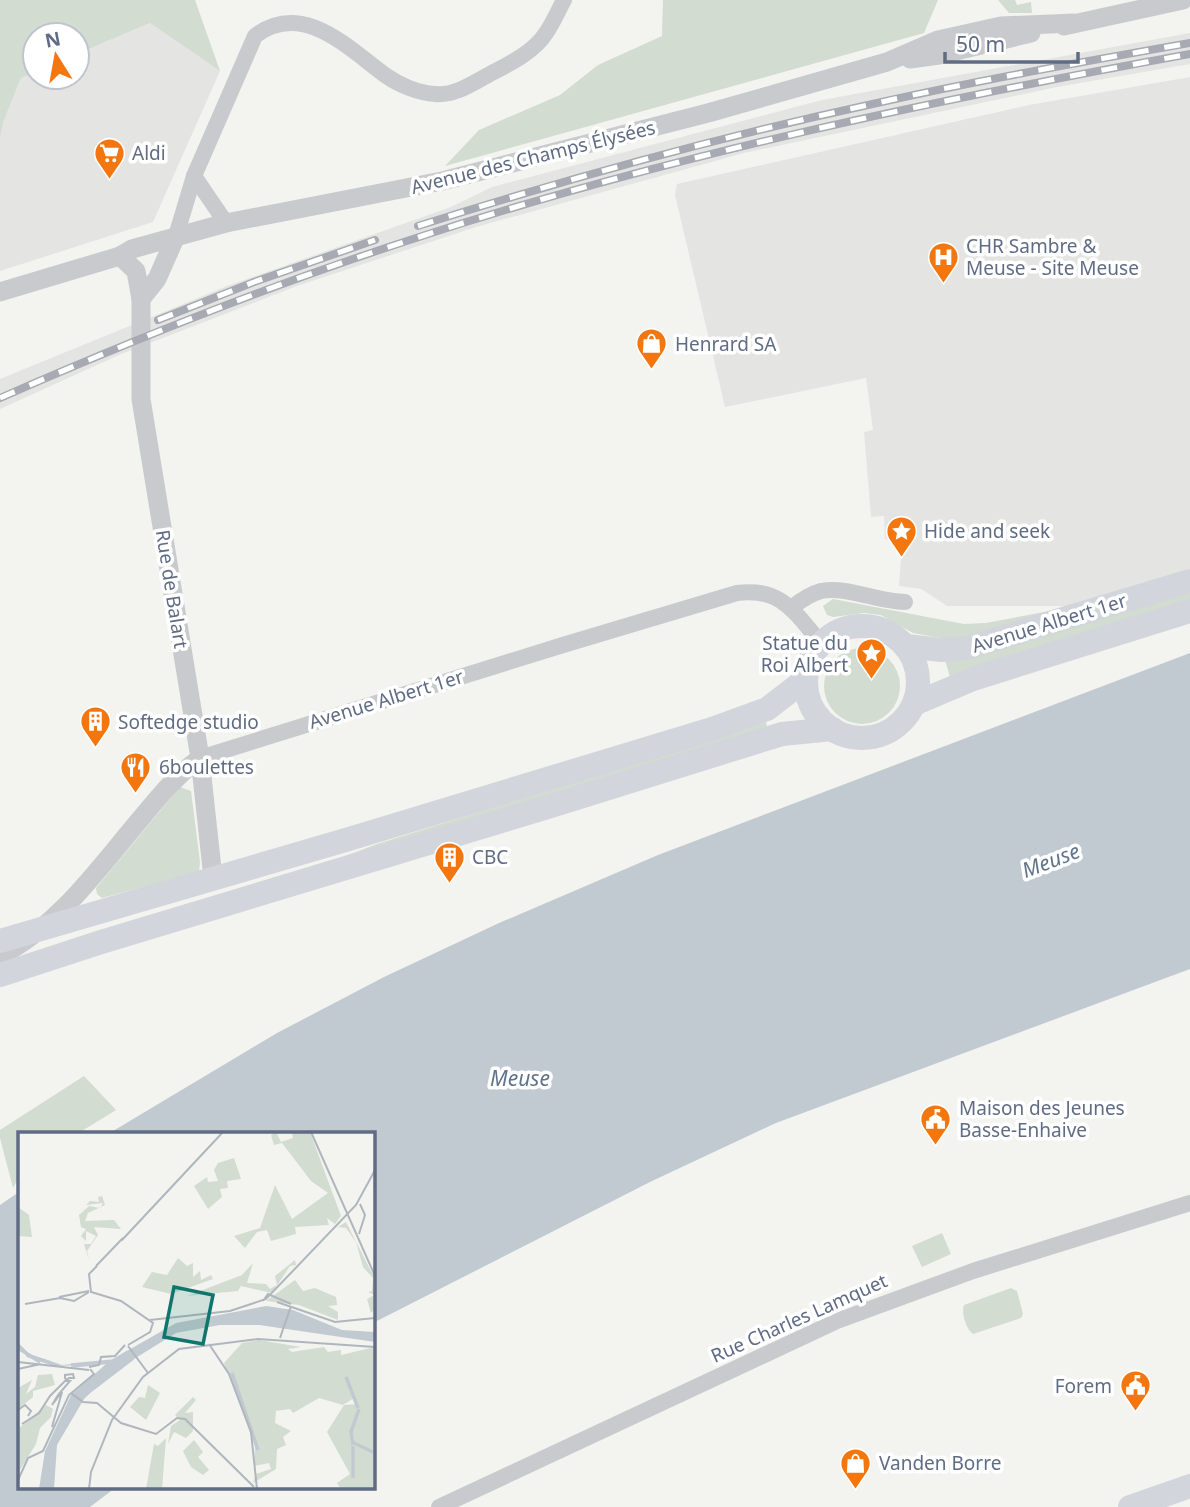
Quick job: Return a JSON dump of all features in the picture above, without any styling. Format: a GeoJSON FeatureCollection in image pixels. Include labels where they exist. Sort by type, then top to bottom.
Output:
{"type":"FeatureCollection","features":[{"type":"Feature","properties":{"kind":"main road","name":"Avenue Albert 1er"},"geometry":{"type":"LineString","coordinates":[[821,643],[841,630],[864,625],[880,628],[906,646],[941,650],[966,648],[1190,581]]}},
{"type":"Feature","properties":{"kind":"main road","name":"Avenue Albert 1er"},"geometry":{"type":"LineString","coordinates":[[0,975],[782,734],[833,729],[859,738],[873,737],[898,725],[914,704],[973,679],[1190,611]]}},
{"type":"Feature","properties":{"kind":"main road"},"geometry":{"type":"LineString","coordinates":[[821,643],[810,660],[806,679],[807,694],[821,720],[833,729]]}},
{"type":"Feature","properties":{"kind":"main road"},"geometry":{"type":"LineString","coordinates":[[906,646],[914,659],[918,674],[914,704]]}},
{"type":"Feature","properties":{"kind":"main road","name":"Avenue Albert 1er"},"geometry":{"type":"LineString","coordinates":[[0,941],[712,729],[767,709],[806,679]]}},
{"type":"Feature","properties":{"kind":"main road","name":"Avenue Albert 1er"},"geometry":{"type":"LineString","coordinates":[[230,904],[274,861]]}},
{"type":"Feature","properties":{"kind":"main road"},"geometry":{"type":"LineString","coordinates":[[184,917],[203,901],[213,878]]}},
{"type":"Feature","properties":{"kind":"main road"},"geometry":{"type":"LineString","coordinates":[[1130,1507],[1190,1486]]}},
{"type":"Feature","properties":{"kind":"street"},"geometry":{"type":"LineString","coordinates":[[141,299],[157,279],[176,236],[194,176],[255,36],[264,26],[275,19],[300,17],[316,20],[333,30],[387,76],[418,91],[450,93],[509,64],[533,47],[545,35],[564,0]]}},
{"type":"Feature","properties":{"kind":"street","name":"Avenue des Champs Élysées"},"geometry":{"type":"LineString","coordinates":[[0,292],[120,256],[132,249],[226,223],[455,178],[708,113],[887,62],[938,40],[1001,26],[1074,23],[1183,0]]}},
{"type":"Feature","properties":{"kind":"street"},"geometry":{"type":"LineString","coordinates":[[194,176],[226,223]]}},
{"type":"Feature","properties":{"kind":"street","name":"Rue de Balart"},"geometry":{"type":"LineString","coordinates":[[120,256],[136,271],[141,299],[141,399],[200,758],[213,878]]}},
{"type":"Feature","properties":{"kind":"street"},"geometry":{"type":"LineString","coordinates":[[791,608],[807,597],[829,591],[905,602]]}},
{"type":"Feature","properties":{"kind":"street","name":"Avenue Albert 1er"},"geometry":{"type":"LineString","coordinates":[[0,956],[45,927],[85,886],[178,774],[200,758],[737,593],[769,594],[781,599],[821,643]]}},
{"type":"Feature","properties":{"kind":"street","name":"Rue Charles Lamquet"},"geometry":{"type":"LineString","coordinates":[[439,1507],[837,1321],[973,1271],[1190,1203]]}},
{"type":"Feature","properties":{"kind":"shaded area"},"geometry":{"type":"Polygon","coordinates":[[[0,0],[195,0],[220,71],[150,23],[91,48],[91,21],[21,21],[21,78],[0,137],[0,0]]]}},
{"type":"Feature","properties":{"kind":"shaded area"},"geometry":{"type":"Polygon","coordinates":[[[663,0],[938,0],[924,33],[445,166],[479,130],[560,95],[598,65],[662,36],[663,0]]]}},
{"type":"Feature","properties":{"kind":"shaded area"},"geometry":{"type":"Polygon","coordinates":[[[998,0],[1015,0],[1017,5],[1031,2],[1032,13],[1009,13],[998,0]]]}},
{"type":"Feature","properties":{"kind":"shaded area"},"geometry":{"type":"Polygon","coordinates":[[[150,23],[220,71],[153,222],[0,271],[0,137],[21,78],[21,91],[91,91],[91,48],[150,23]]]}},
{"type":"Feature","properties":{"kind":"shaded area"},"geometry":{"type":"Polygon","coordinates":[[[1190,33],[1190,64],[1057,87],[744,153],[476,227],[297,286],[119,355],[0,409],[0,379],[227,286],[451,207],[492,187],[822,100],[1190,33]]]}},
{"type":"Feature","properties":{"kind":"shaded area","name":"CHR Sambre & Meuse - Site Meuse"},"geometry":{"type":"Polygon","coordinates":[[[1190,77],[1190,569],[1066,606],[947,606],[921,589],[899,586],[902,547],[898,541],[885,539],[884,516],[871,517],[864,432],[873,430],[866,378],[725,407],[675,195],[677,184],[1029,105],[1190,77]]]}},
{"type":"Feature","properties":{"kind":"shaded area"},"geometry":{"type":"Polygon","coordinates":[[[1190,589],[1190,602],[950,677],[945,660],[1190,589]]]}},
{"type":"Feature","properties":{"kind":"shaded area"},"geometry":{"type":"Polygon","coordinates":[[[833,599],[964,624],[986,623],[1060,609],[951,640],[913,633],[881,615],[827,615],[823,606],[833,599]]]}},
{"type":"Feature","properties":{"kind":"shaded area"},"geometry":{"type":"Polygon","coordinates":[[[862,648],[877,651],[889,659],[897,671],[900,686],[897,701],[889,713],[877,721],[862,724],[847,721],[835,713],[827,701],[824,686],[827,671],[835,659],[847,651],[862,648]]]}},
{"type":"Feature","properties":{"kind":"shaded area"},"geometry":{"type":"Polygon","coordinates":[[[766,722],[768,733],[348,855],[377,844],[766,722]]]}},
{"type":"Feature","properties":{"kind":"shaded area"},"geometry":{"type":"Polygon","coordinates":[[[180,787],[191,791],[199,872],[102,898],[97,894],[96,888],[180,787]]]}},
{"type":"Feature","properties":{"kind":"shaded area"},"geometry":{"type":"Polygon","coordinates":[[[84,1076],[116,1110],[80,1132],[18,1132],[18,1179],[13,1188],[0,1130],[84,1076]]]}},
{"type":"Feature","properties":{"kind":"shaded area"},"geometry":{"type":"Polygon","coordinates":[[[942,1233],[951,1254],[922,1267],[912,1246],[942,1233]]]}},
{"type":"Feature","properties":{"kind":"shaded area"},"geometry":{"type":"Polygon","coordinates":[[[1011,1288],[1017,1291],[1023,1314],[1021,1318],[973,1334],[965,1321],[964,1305],[1011,1288]]]}},
{"type":"Feature","properties":{"kind":"water","name":"Meuse"},"geometry":{"type":"Polygon","coordinates":[[[1190,653],[1190,969],[776,1123],[650,1182],[374,1322],[374,1132],[111,1132],[277,1033],[384,977],[499,923],[658,855],[1190,653]]]}},
{"type":"Feature","properties":{"kind":"water"},"geometry":{"type":"Polygon","coordinates":[[[18,1193],[18,1490],[112,1490],[90,1507],[0,1507],[0,1205],[18,1193]]]}},
{"type":"Feature","properties":{"kind":"railway"},"geometry":{"type":"LineString","coordinates":[[418,226],[642,160],[754,131],[908,96],[1190,43]]}},
{"type":"Feature","properties":{"kind":"railway"},"geometry":{"type":"LineString","coordinates":[[0,398],[260,292],[419,237],[609,180],[898,111],[1190,54]]}},
{"type":"Feature","properties":{"kind":"railway"},"geometry":{"type":"LineString","coordinates":[[158,320],[254,282],[375,240]]}},
{"type":"Feature","properties":{"kind":"place","name":"Aldi"},"geometry":{"type":"Point","coordinates":[109,180]}},
{"type":"Feature","properties":{"kind":"place","name":"CHR Sambre & Meuse - Site Meuse"},"geometry":{"type":"Point","coordinates":[943,284]}},
{"type":"Feature","properties":{"kind":"place","name":"Henrard SA"},"geometry":{"type":"Point","coordinates":[652,371]}},
{"type":"Feature","properties":{"kind":"place","name":"Hide and seek"},"geometry":{"type":"Point","coordinates":[901,558]}},
{"type":"Feature","properties":{"kind":"place","name":"Statue du Roi Albert"},"geometry":{"type":"Point","coordinates":[871,681]}},
{"type":"Feature","properties":{"kind":"place","name":"Softedge studio"},"geometry":{"type":"Point","coordinates":[95,749]}},
{"type":"Feature","properties":{"kind":"place","name":"6boulettes"},"geometry":{"type":"Point","coordinates":[136,794]}},
{"type":"Feature","properties":{"kind":"place","name":"CBC"},"geometry":{"type":"Point","coordinates":[449,884]}},
{"type":"Feature","properties":{"kind":"place","name":"Maison des Jeunes Basse-Enhaive"},"geometry":{"type":"Point","coordinates":[936,1146]}},
{"type":"Feature","properties":{"kind":"place","name":"Forem"},"geometry":{"type":"Point","coordinates":[1135,1413]}},
{"type":"Feature","properties":{"kind":"place","name":"Vanden Borre"},"geometry":{"type":"Point","coordinates":[856,1490]}}]}
